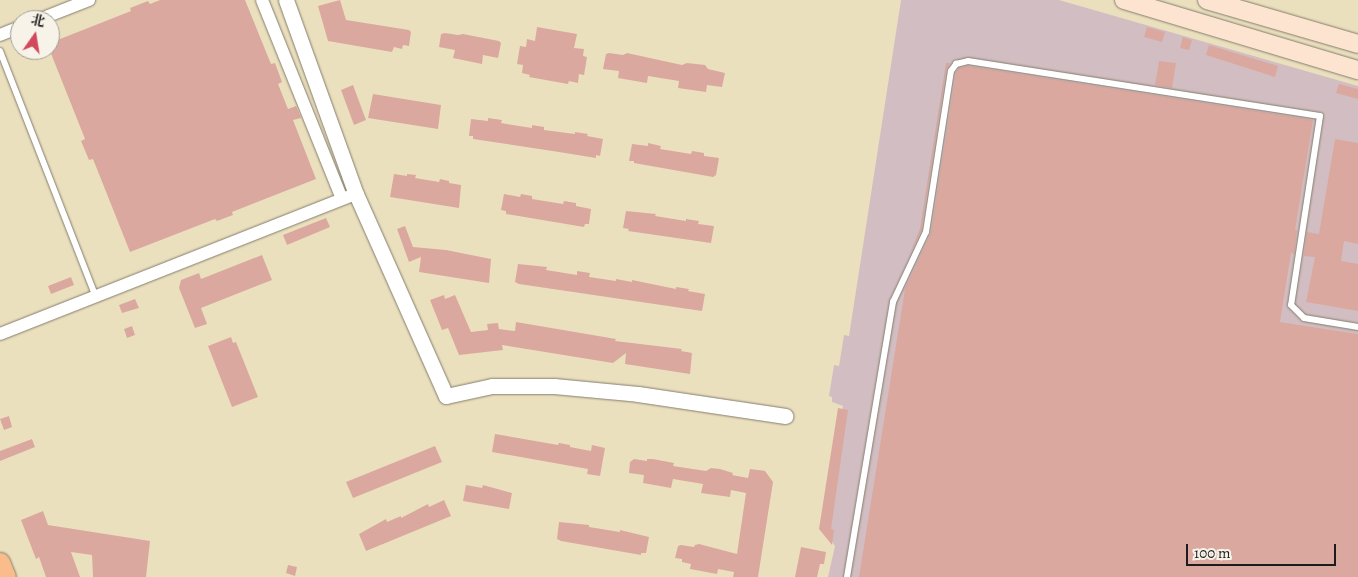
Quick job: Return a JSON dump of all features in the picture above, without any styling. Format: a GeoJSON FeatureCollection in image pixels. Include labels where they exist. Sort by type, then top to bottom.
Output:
{"type":"FeatureCollection","features":[{"type":"Feature","properties":{"kind":"main road"},"geometry":{"type":"LineString","coordinates":[[1124,0],[1358,70]]}},
{"type":"Feature","properties":{"kind":"main road"},"geometry":{"type":"LineString","coordinates":[[1206,0],[1358,44]]}},
{"type":"Feature","properties":{"kind":"main road"},"geometry":{"type":"LineString","coordinates":[[0,562],[6,577]]}},
{"type":"Feature","properties":{"kind":"street"},"geometry":{"type":"LineString","coordinates":[[60,11],[89,0]]}},
{"type":"Feature","properties":{"kind":"street"},"geometry":{"type":"LineString","coordinates":[[262,0],[342,200]]}},
{"type":"Feature","properties":{"kind":"street"},"geometry":{"type":"LineString","coordinates":[[286,0],[356,194],[446,396],[492,386],[554,386],[638,394],[785,416]]}},
{"type":"Feature","properties":{"kind":"street"},"geometry":{"type":"LineString","coordinates":[[0,334],[356,194]]}},
{"type":"Feature","properties":{"kind":"lane"},"geometry":{"type":"LineString","coordinates":[[0,52],[96,297]]}},
{"type":"Feature","properties":{"kind":"lane"},"geometry":{"type":"LineString","coordinates":[[847,577],[893,302],[926,232],[951,71],[956,64],[968,61],[1320,116],[1291,306],[1304,318],[1358,327]]}},
{"type":"Feature","properties":{"kind":"shaded area"},"geometry":{"type":"Polygon","coordinates":[[[901,0],[1059,0],[1358,86],[1358,577],[828,577],[835,546],[823,528],[843,406],[832,402],[832,397],[829,396],[834,365],[839,366],[844,335],[849,336],[901,0]]]}},
{"type":"Feature","properties":{"kind":"building"},"geometry":{"type":"Polygon","coordinates":[[[160,0],[245,0],[271,64],[275,63],[282,82],[278,84],[288,109],[296,106],[301,118],[293,120],[316,179],[232,212],[233,215],[217,221],[215,219],[130,252],[93,159],[89,160],[81,141],[85,139],[54,60],[60,60],[60,39],[131,11],[130,8],[148,1],[150,4],[160,0]]]}},
{"type":"Feature","properties":{"kind":"building"},"geometry":{"type":"Polygon","coordinates":[[[340,0],[346,20],[409,30],[411,32],[409,46],[403,45],[402,49],[394,47],[392,52],[328,41],[318,6],[340,0]]]}},
{"type":"Feature","properties":{"kind":"building"},"geometry":{"type":"Polygon","coordinates":[[[537,27],[577,34],[574,48],[584,49],[583,56],[587,57],[584,75],[579,74],[578,83],[569,81],[568,84],[529,77],[530,75],[522,73],[523,65],[517,64],[520,46],[526,47],[527,39],[535,41],[537,27]]]}},
{"type":"Feature","properties":{"kind":"building"},"geometry":{"type":"Polygon","coordinates":[[[1147,27],[1165,32],[1162,42],[1144,37],[1147,27]]]}},
{"type":"Feature","properties":{"kind":"building"},"geometry":{"type":"Polygon","coordinates":[[[441,34],[463,34],[499,41],[501,43],[498,58],[483,55],[482,64],[453,58],[455,50],[439,47],[441,34]]]}},
{"type":"Feature","properties":{"kind":"building"},"geometry":{"type":"Polygon","coordinates":[[[1183,37],[1192,40],[1189,50],[1180,48],[1183,37]]]}},
{"type":"Feature","properties":{"kind":"building"},"geometry":{"type":"Polygon","coordinates":[[[1209,45],[1278,66],[1275,77],[1206,55],[1209,45]]]}},
{"type":"Feature","properties":{"kind":"building"},"geometry":{"type":"Polygon","coordinates":[[[627,53],[682,65],[687,63],[705,65],[708,69],[725,73],[722,87],[707,85],[706,92],[678,88],[679,81],[648,76],[647,83],[618,78],[619,71],[603,69],[606,54],[623,55],[627,53]]]}},
{"type":"Feature","properties":{"kind":"building"},"geometry":{"type":"Polygon","coordinates":[[[1159,61],[1176,63],[1172,88],[1155,85],[1159,61]]]}},
{"type":"Feature","properties":{"kind":"building"},"geometry":{"type":"Polygon","coordinates":[[[946,63],[950,63],[946,70],[921,231],[910,253],[920,229],[946,63]]]}},
{"type":"Feature","properties":{"kind":"building"},"geometry":{"type":"Polygon","coordinates":[[[968,66],[1313,120],[1295,230],[1297,230],[1294,254],[1291,253],[1280,322],[1358,334],[1358,577],[859,577],[905,289],[931,233],[956,73],[959,68],[968,66]]]}},
{"type":"Feature","properties":{"kind":"building"},"geometry":{"type":"Polygon","coordinates":[[[1339,84],[1358,89],[1358,99],[1336,93],[1339,84]]]}},
{"type":"Feature","properties":{"kind":"building"},"geometry":{"type":"Polygon","coordinates":[[[353,85],[366,120],[354,125],[341,90],[353,85]]]}},
{"type":"Feature","properties":{"kind":"building"},"geometry":{"type":"Polygon","coordinates":[[[373,94],[441,105],[438,129],[368,118],[373,94]]]}},
{"type":"Feature","properties":{"kind":"building"},"geometry":{"type":"Polygon","coordinates":[[[488,118],[502,120],[501,123],[532,128],[532,125],[544,127],[544,130],[575,134],[575,132],[603,139],[600,156],[596,155],[596,158],[473,139],[473,136],[469,136],[471,119],[488,121],[488,118]]]}},
{"type":"Feature","properties":{"kind":"building"},"geometry":{"type":"Polygon","coordinates":[[[1335,139],[1358,143],[1358,244],[1344,241],[1341,261],[1358,264],[1358,311],[1306,302],[1315,257],[1304,256],[1307,232],[1319,234],[1335,139]]]}},
{"type":"Feature","properties":{"kind":"building"},"geometry":{"type":"Polygon","coordinates":[[[648,143],[661,146],[660,149],[691,154],[692,151],[704,153],[704,156],[719,158],[716,175],[713,177],[629,161],[632,144],[648,146],[648,143]]]}},
{"type":"Feature","properties":{"kind":"building"},"geometry":{"type":"Polygon","coordinates":[[[394,174],[416,175],[415,178],[439,182],[440,179],[461,185],[459,208],[390,197],[394,174]]]}},
{"type":"Feature","properties":{"kind":"building"},"geometry":{"type":"Polygon","coordinates":[[[504,194],[520,197],[521,194],[532,196],[532,199],[563,204],[564,201],[576,203],[576,206],[591,209],[589,224],[585,224],[584,227],[506,214],[506,211],[501,210],[504,194]]]}},
{"type":"Feature","properties":{"kind":"building"},"geometry":{"type":"Polygon","coordinates":[[[626,211],[656,214],[655,216],[686,221],[686,219],[699,221],[698,224],[714,226],[711,243],[628,231],[629,229],[623,228],[626,211]]]}},
{"type":"Feature","properties":{"kind":"building"},"geometry":{"type":"Polygon","coordinates":[[[326,218],[330,227],[287,245],[283,235],[326,218]]]}},
{"type":"Feature","properties":{"kind":"building"},"geometry":{"type":"Polygon","coordinates":[[[405,226],[413,247],[446,250],[491,259],[489,283],[419,272],[421,257],[409,262],[397,229],[405,226]]]}},
{"type":"Feature","properties":{"kind":"building"},"geometry":{"type":"Polygon","coordinates":[[[262,255],[272,280],[201,308],[207,324],[195,328],[179,288],[181,280],[199,273],[201,279],[262,255]]]}},
{"type":"Feature","properties":{"kind":"building"},"geometry":{"type":"Polygon","coordinates":[[[518,264],[547,267],[546,270],[577,275],[577,271],[590,273],[589,277],[616,281],[616,279],[632,282],[632,280],[676,289],[676,287],[689,289],[688,291],[705,294],[702,311],[519,284],[515,282],[518,264]]]}},
{"type":"Feature","properties":{"kind":"building"},"geometry":{"type":"Polygon","coordinates":[[[71,277],[74,285],[51,294],[48,286],[71,277]]]}},
{"type":"Feature","properties":{"kind":"building"},"geometry":{"type":"Polygon","coordinates":[[[444,295],[445,299],[455,295],[471,332],[488,330],[487,324],[498,323],[499,329],[515,331],[516,322],[616,339],[615,341],[682,349],[681,351],[692,353],[690,374],[625,364],[626,353],[613,363],[502,345],[503,350],[459,355],[448,328],[442,330],[430,300],[444,295]]]}},
{"type":"Feature","properties":{"kind":"building"},"geometry":{"type":"Polygon","coordinates":[[[135,299],[139,308],[122,313],[119,305],[135,299]]]}},
{"type":"Feature","properties":{"kind":"building"},"geometry":{"type":"Polygon","coordinates":[[[132,326],[135,335],[127,338],[124,329],[132,326]]]}},
{"type":"Feature","properties":{"kind":"building"},"geometry":{"type":"Polygon","coordinates":[[[231,337],[233,343],[236,342],[258,397],[232,407],[208,346],[231,337]]]}},
{"type":"Feature","properties":{"kind":"building"},"geometry":{"type":"Polygon","coordinates":[[[838,408],[848,410],[831,529],[834,530],[832,545],[819,529],[838,408]]]}},
{"type":"Feature","properties":{"kind":"building"},"geometry":{"type":"Polygon","coordinates":[[[9,416],[12,427],[4,430],[0,419],[9,416]]]}},
{"type":"Feature","properties":{"kind":"building"},"geometry":{"type":"Polygon","coordinates":[[[495,434],[558,445],[559,443],[591,451],[592,445],[605,448],[600,476],[587,474],[588,469],[492,452],[495,434]]]}},
{"type":"Feature","properties":{"kind":"building"},"geometry":{"type":"Polygon","coordinates":[[[32,439],[35,447],[0,461],[0,451],[32,439]]]}},
{"type":"Feature","properties":{"kind":"building"},"geometry":{"type":"Polygon","coordinates":[[[435,446],[442,462],[353,498],[346,482],[435,446]]]}},
{"type":"Feature","properties":{"kind":"building"},"geometry":{"type":"Polygon","coordinates":[[[634,459],[647,461],[647,459],[653,459],[674,463],[673,466],[706,471],[711,468],[720,469],[733,473],[732,475],[748,478],[750,469],[765,471],[773,482],[758,577],[733,577],[734,572],[718,569],[717,574],[690,569],[691,564],[682,562],[682,559],[675,558],[678,546],[681,545],[694,547],[699,544],[737,554],[746,493],[731,490],[730,497],[701,493],[703,484],[673,479],[671,488],[643,483],[644,475],[629,473],[630,462],[634,459]]]}},
{"type":"Feature","properties":{"kind":"building"},"geometry":{"type":"Polygon","coordinates":[[[466,485],[482,488],[483,485],[512,493],[509,509],[463,501],[466,485]]]}},
{"type":"Feature","properties":{"kind":"building"},"geometry":{"type":"Polygon","coordinates":[[[444,500],[451,516],[366,551],[359,534],[386,519],[387,522],[401,516],[401,518],[428,504],[429,507],[444,500]]]}},
{"type":"Feature","properties":{"kind":"building"},"geometry":{"type":"Polygon","coordinates":[[[43,511],[48,525],[150,541],[146,577],[93,577],[92,555],[71,552],[80,577],[46,577],[39,557],[36,559],[21,520],[43,511]]]}},
{"type":"Feature","properties":{"kind":"building"},"geometry":{"type":"Polygon","coordinates":[[[559,522],[589,525],[589,527],[620,532],[620,530],[649,537],[646,553],[641,553],[641,555],[561,541],[557,539],[559,522]]]}},
{"type":"Feature","properties":{"kind":"building"},"geometry":{"type":"Polygon","coordinates":[[[801,547],[826,552],[824,564],[820,564],[817,577],[795,577],[801,547]]]}},
{"type":"Feature","properties":{"kind":"building"},"geometry":{"type":"Polygon","coordinates":[[[288,565],[297,567],[295,576],[286,573],[288,565]]]}}]}
